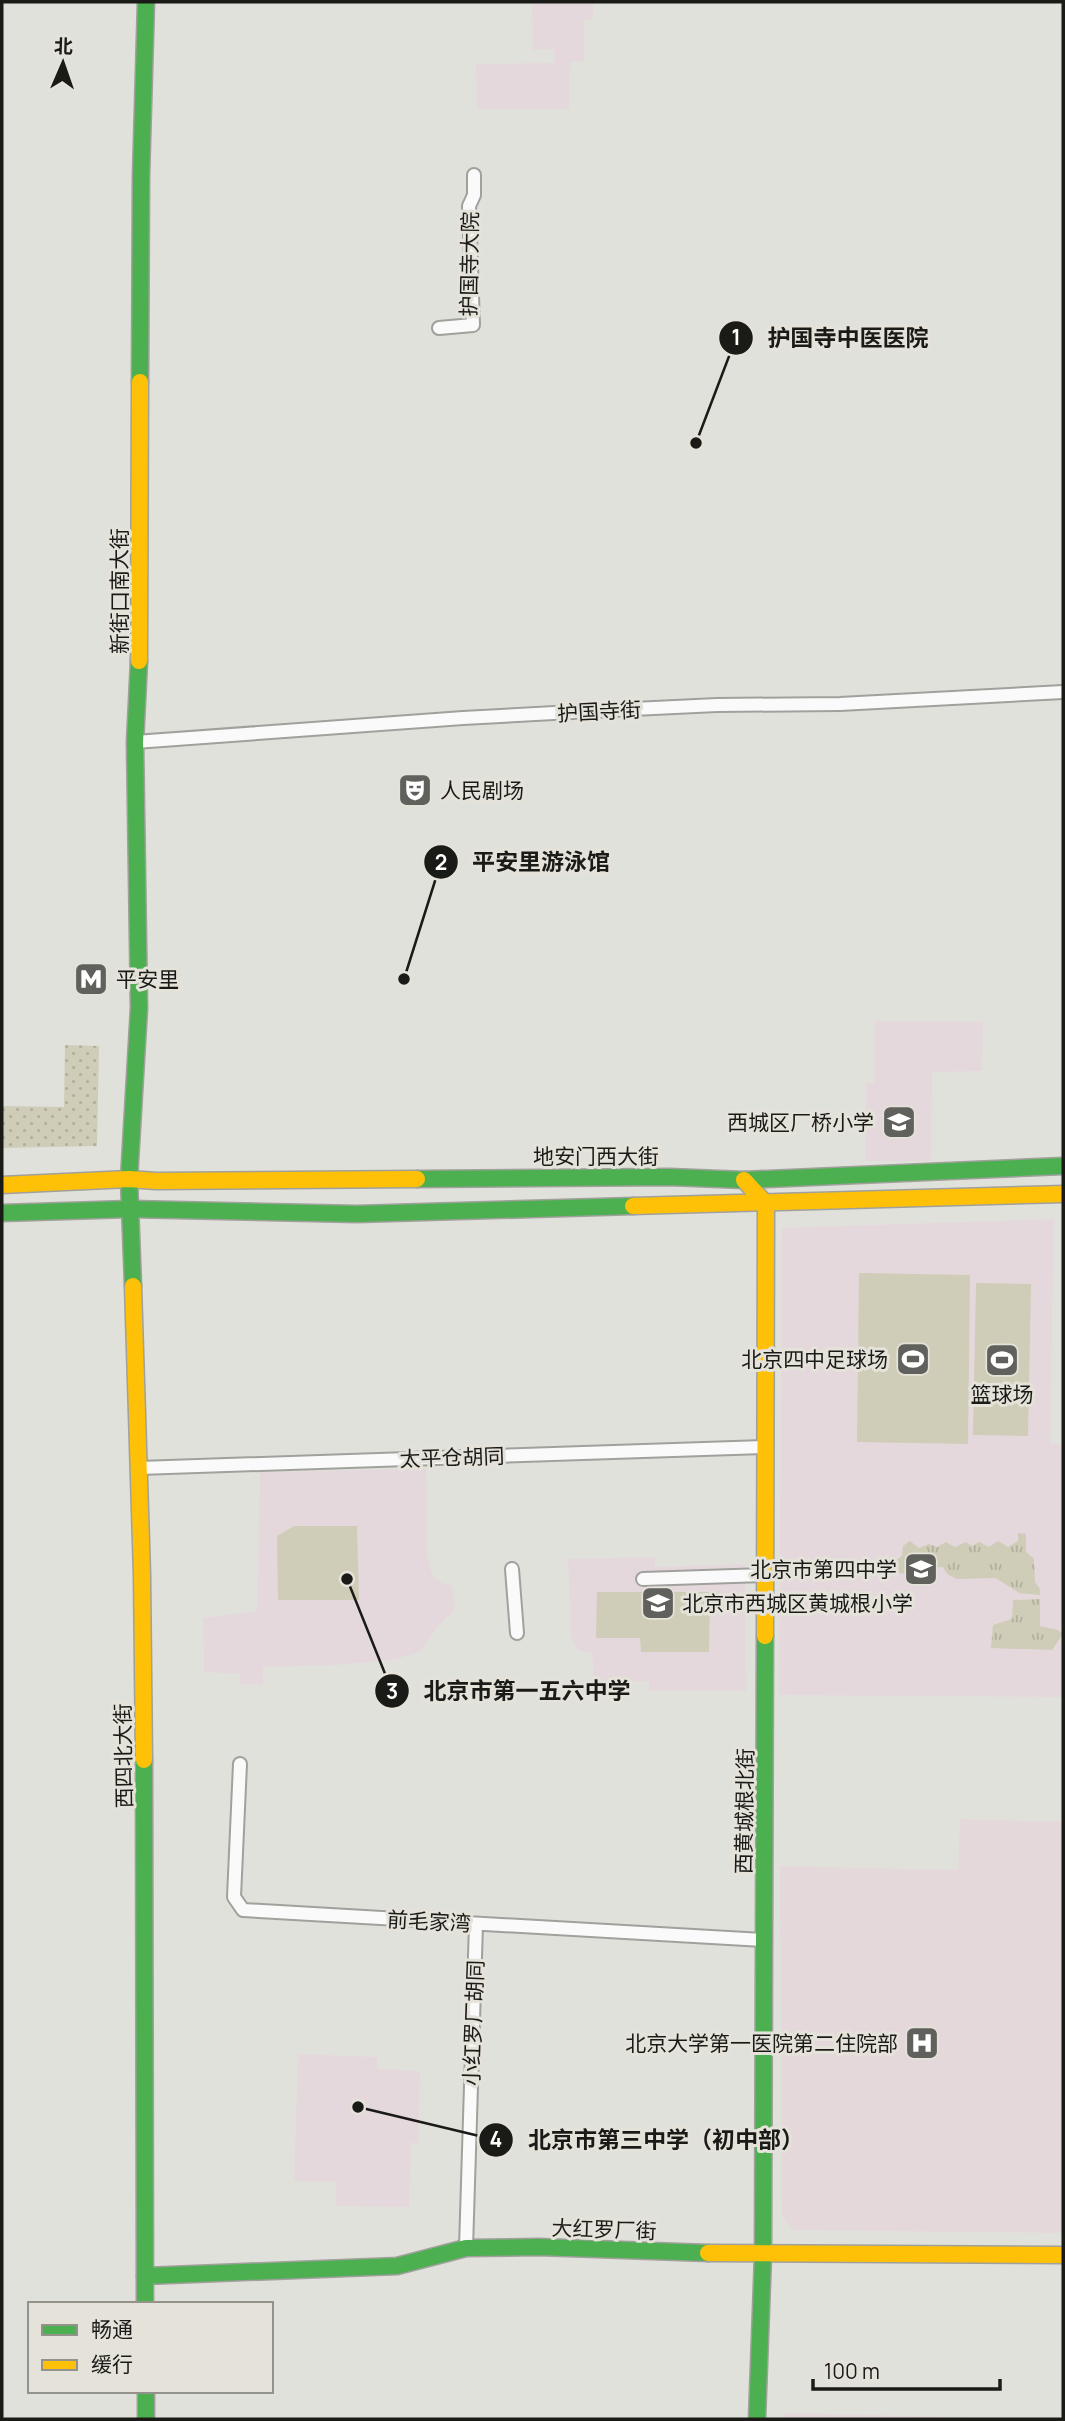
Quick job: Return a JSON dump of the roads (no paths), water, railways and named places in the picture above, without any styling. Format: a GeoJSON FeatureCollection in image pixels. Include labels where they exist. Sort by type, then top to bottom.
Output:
{"type":"FeatureCollection","features":[{"type":"Feature","properties":{"kind":"main road","name":"新街口南大街"},"geometry":{"type":"LineString","coordinates":[[130,1209],[129,1179],[139,1008],[135,742],[139,687],[141,176],[146,2]]}},
{"type":"Feature","properties":{"kind":"main road","name":"地安门西大街"},"geometry":{"type":"LineString","coordinates":[[2,1185],[129,1179],[165,1181],[670,1177],[744,1180],[1063,1166]]}},
{"type":"Feature","properties":{"kind":"main road"},"geometry":{"type":"LineString","coordinates":[[744,1180],[766,1204]]}},
{"type":"Feature","properties":{"kind":"main road"},"geometry":{"type":"LineString","coordinates":[[2,1213],[130,1209],[357,1214],[1063,1194]]}},
{"type":"Feature","properties":{"kind":"main road","name":"西黄城根北街"},"geometry":{"type":"LineString","coordinates":[[757,2419],[763,2255],[766,1204]]}},
{"type":"Feature","properties":{"kind":"main road","name":"西四北大街"},"geometry":{"type":"LineString","coordinates":[[130,1209],[139,1468],[146,1923],[145,2302]]}},
{"type":"Feature","properties":{"kind":"main road","name":"大红罗厂街"},"geometry":{"type":"LineString","coordinates":[[145,2276],[397,2266],[466,2248],[539,2247],[763,2255],[1063,2255]]}},
{"type":"Feature","properties":{"kind":"main road"},"geometry":{"type":"LineString","coordinates":[[146,2393],[146,2419]]}},
{"type":"Feature","properties":{"kind":"street","name":"护国寺大院"},"geometry":{"type":"LineString","coordinates":[[439,328],[473,325],[469,206],[474,195],[474,175]]}},
{"type":"Feature","properties":{"kind":"street","name":"护国寺街"},"geometry":{"type":"LineString","coordinates":[[135,742],[604,710],[717,705],[839,705],[1063,692]]}},
{"type":"Feature","properties":{"kind":"street","name":"太平仓胡同"},"geometry":{"type":"LineString","coordinates":[[139,1468],[764,1447]]}},
{"type":"Feature","properties":{"kind":"street"},"geometry":{"type":"LineString","coordinates":[[512,1569],[517,1633]]}},
{"type":"Feature","properties":{"kind":"street"},"geometry":{"type":"LineString","coordinates":[[643,1579],[765,1576]]}},
{"type":"Feature","properties":{"kind":"street","name":"前毛家湾"},"geometry":{"type":"LineString","coordinates":[[240,1764],[234,1897],[243,1910],[763,1940]]}},
{"type":"Feature","properties":{"kind":"street","name":"小红罗厂胡同"},"geometry":{"type":"LineString","coordinates":[[466,2248],[476,1924]]}},
{"type":"Feature","properties":{"kind":"place","name":"护国寺中医医院"},"geometry":{"type":"Point","coordinates":[696,443]}},
{"type":"Feature","properties":{"kind":"place","name":"人民剧场"},"geometry":{"type":"Point","coordinates":[415,790]}},
{"type":"Feature","properties":{"kind":"place","name":"平安里"},"geometry":{"type":"Point","coordinates":[91,979]}},
{"type":"Feature","properties":{"kind":"place","name":"平安里游泳馆"},"geometry":{"type":"Point","coordinates":[404,979]}},
{"type":"Feature","properties":{"kind":"place","name":"西城区厂桥小学"},"geometry":{"type":"Point","coordinates":[899,1122]}},
{"type":"Feature","properties":{"kind":"place","name":"北京四中足球场"},"geometry":{"type":"Point","coordinates":[913,1359]}},
{"type":"Feature","properties":{"kind":"place","name":"篮球场"},"geometry":{"type":"Point","coordinates":[1002,1360]}},
{"type":"Feature","properties":{"kind":"place","name":"北京市第四中学"},"geometry":{"type":"Point","coordinates":[921,1569]}},
{"type":"Feature","properties":{"kind":"place","name":"北京市第一五六中学"},"geometry":{"type":"Point","coordinates":[347,1579]}},
{"type":"Feature","properties":{"kind":"place","name":"北京市西城区黄城根小学"},"geometry":{"type":"Point","coordinates":[658,1603]}},
{"type":"Feature","properties":{"kind":"place","name":"北京大学第一医院第二住院部"},"geometry":{"type":"Point","coordinates":[922,2043]}},
{"type":"Feature","properties":{"kind":"place","name":"北京市第三中学（初中部）"},"geometry":{"type":"Point","coordinates":[358,2107]}}]}
